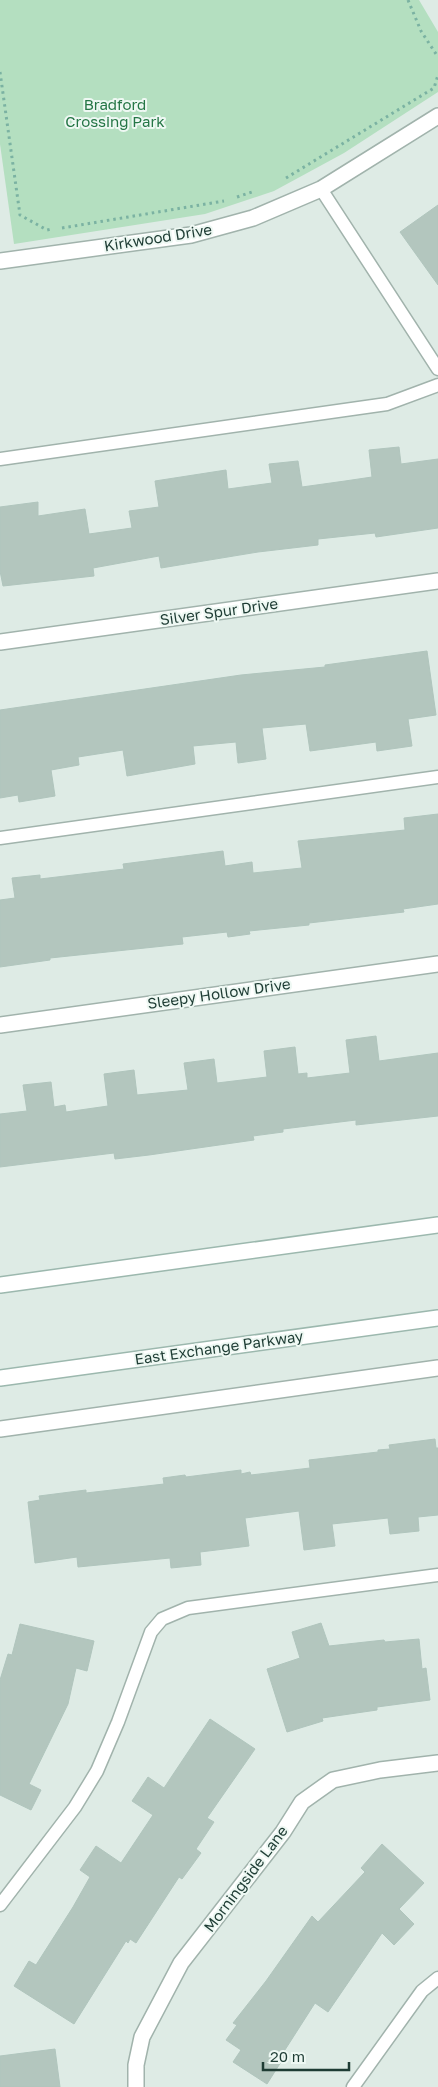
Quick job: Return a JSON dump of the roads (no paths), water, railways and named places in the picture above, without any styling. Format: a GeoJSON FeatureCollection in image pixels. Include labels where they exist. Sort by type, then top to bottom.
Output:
{"type":"FeatureCollection","features":[{"type":"Feature","properties":{"kind":"street","name":"Kirkwood Drive"},"geometry":{"type":"LineString","coordinates":[[0,261],[191,235],[253,218],[321,189],[438,116]]}},
{"type":"Feature","properties":{"kind":"street","name":"Silver Spur Drive"},"geometry":{"type":"LineString","coordinates":[[0,642],[438,581]]}},
{"type":"Feature","properties":{"kind":"street","name":"Sleepy Hollow Drive"},"geometry":{"type":"LineString","coordinates":[[0,1025],[438,964]]}},
{"type":"Feature","properties":{"kind":"street"},"geometry":{"type":"LineString","coordinates":[[0,1285],[438,1225]]}},
{"type":"Feature","properties":{"kind":"street","name":"East Exchange Parkway"},"geometry":{"type":"LineString","coordinates":[[0,1378],[438,1318]]}},
{"type":"Feature","properties":{"kind":"street"},"geometry":{"type":"LineString","coordinates":[[0,1428],[438,1368]]}},
{"type":"Feature","properties":{"kind":"street","name":"Morningside Lane"},"geometry":{"type":"LineString","coordinates":[[136,2087],[136,2065],[142,2037],[181,1963],[283,1832],[302,1802],[333,1780],[380,1770],[438,1763]]}},
{"type":"Feature","properties":{"kind":"lane"},"geometry":{"type":"LineString","coordinates":[[321,189],[438,369]]}},
{"type":"Feature","properties":{"kind":"lane"},"geometry":{"type":"LineString","coordinates":[[0,459],[387,404],[438,385]]}},
{"type":"Feature","properties":{"kind":"lane"},"geometry":{"type":"LineString","coordinates":[[0,838],[438,777]]}},
{"type":"Feature","properties":{"kind":"lane"},"geometry":{"type":"LineString","coordinates":[[0,1905],[75,1807],[97,1771],[118,1722],[151,1632],[162,1619],[188,1608],[438,1575]]}},
{"type":"Feature","properties":{"kind":"lane"},"geometry":{"type":"LineString","coordinates":[[352,2087],[422,1991],[438,1978]]}},
{"type":"Feature","properties":{"kind":"park label","name":"Bradford Crossing Park"},"geometry":{"type":"Point","coordinates":[115,114]}}]}
